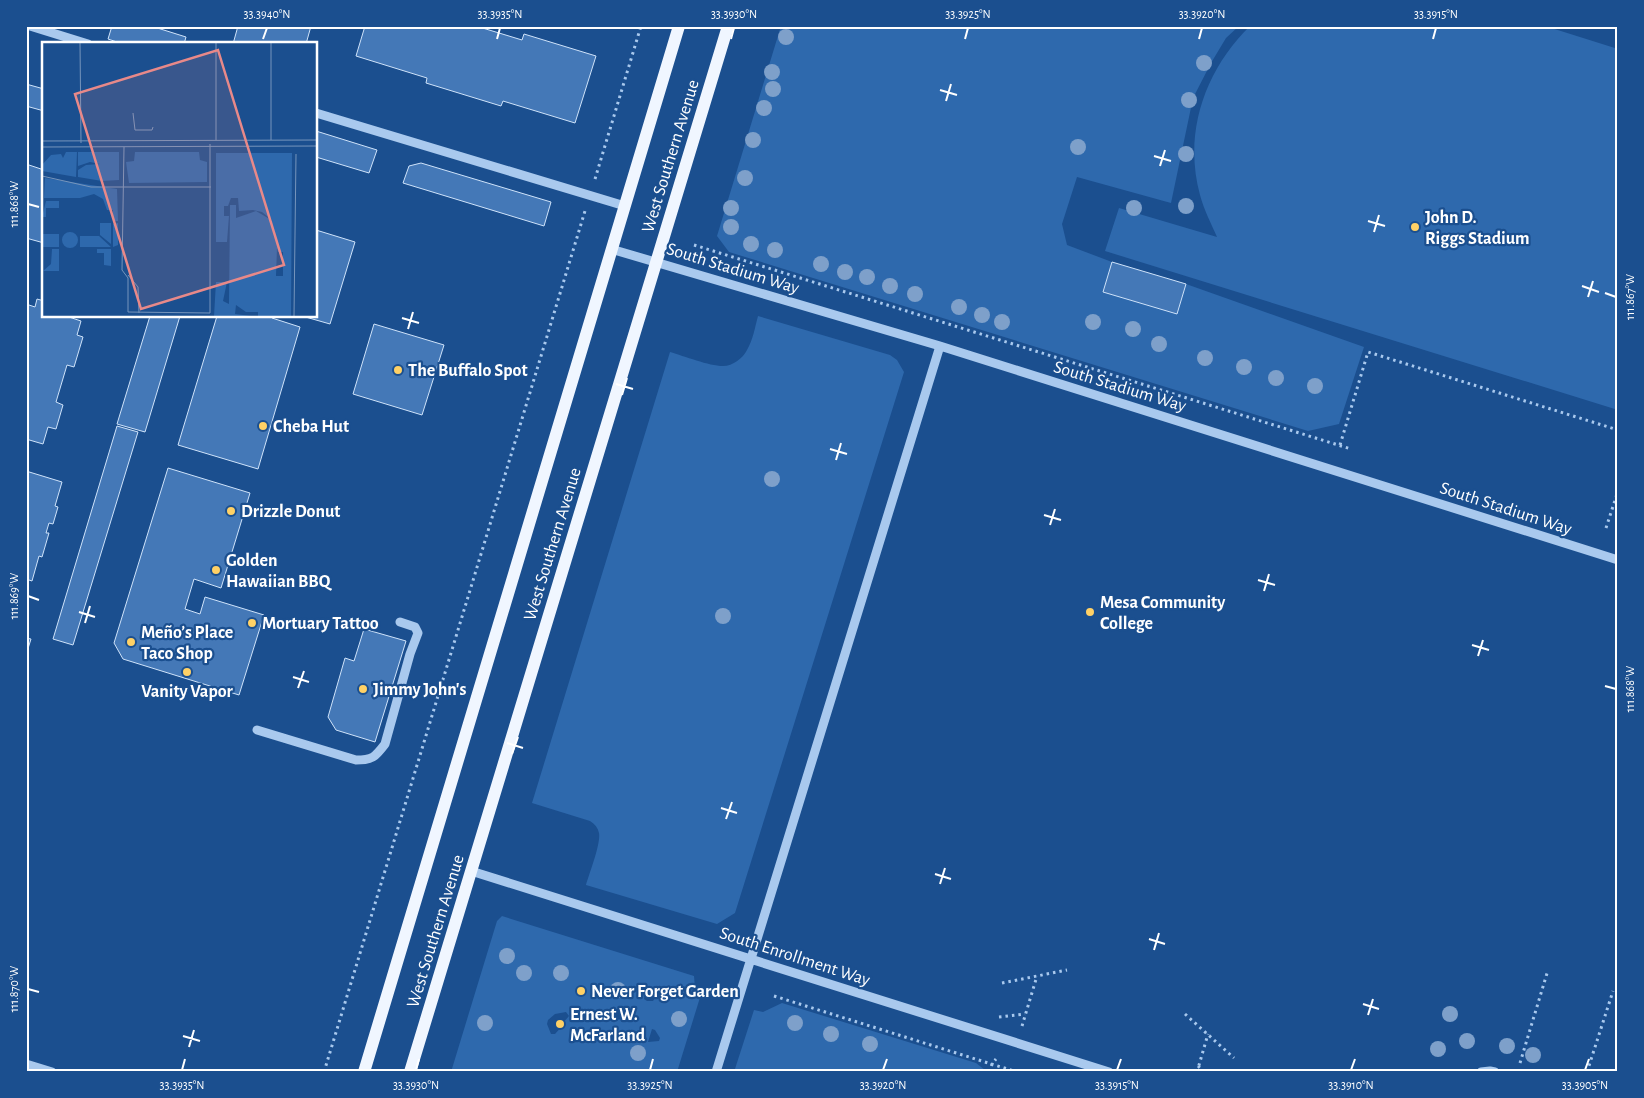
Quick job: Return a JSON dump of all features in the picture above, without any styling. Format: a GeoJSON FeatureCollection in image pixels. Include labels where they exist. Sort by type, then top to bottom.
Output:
{"type":"FeatureCollection","features":[{"type":"Feature","properties":{"kind":"main road","name":"West Southern Avenue"},"geometry":{"type":"LineString","coordinates":[[364,1072],[679,26]]}},
{"type":"Feature","properties":{"kind":"main road","name":"West Southern Avenue"},"geometry":{"type":"LineString","coordinates":[[410,1072],[728,26]]}},
{"type":"Feature","properties":{"kind":"street"},"geometry":{"type":"LineString","coordinates":[[30,26],[82,42]]}},
{"type":"Feature","properties":{"kind":"street"},"geometry":{"type":"LineString","coordinates":[[318,114],[625,206]]}},
{"type":"Feature","properties":{"kind":"street","name":"South Stadium Way"},"geometry":{"type":"LineString","coordinates":[[611,249],[940,346],[1618,560]]}},
{"type":"Feature","properties":{"kind":"street"},"geometry":{"type":"LineString","coordinates":[[716,1072],[940,346]]}},
{"type":"Feature","properties":{"kind":"street"},"geometry":{"type":"LineString","coordinates":[[257,730],[356,760],[368,760],[376,755],[385,744],[410,654],[418,633],[414,627],[400,622]]}},
{"type":"Feature","properties":{"kind":"street","name":"South Enrollment Way"},"geometry":{"type":"LineString","coordinates":[[472,871],[1109,1072]]}},
{"type":"Feature","properties":{"kind":"street"},"geometry":{"type":"LineString","coordinates":[[26,1064],[52,1072]]}},
{"type":"Feature","properties":{"kind":"street"},"geometry":{"type":"LineString","coordinates":[[1481,1072],[1490,1070],[1495,1072]]}},
{"type":"Feature","properties":{"kind":"path"},"geometry":{"type":"LineString","coordinates":[[324,1072],[641,26]]}},
{"type":"Feature","properties":{"kind":"path"},"geometry":{"type":"LineString","coordinates":[[694,246],[1351,449]]}},
{"type":"Feature","properties":{"kind":"path"},"geometry":{"type":"LineString","coordinates":[[1340,445],[1368,352],[1618,430]]}},
{"type":"Feature","properties":{"kind":"path"},"geometry":{"type":"LineString","coordinates":[[1606,528],[1618,491]]}},
{"type":"Feature","properties":{"kind":"path"},"geometry":{"type":"LineString","coordinates":[[1002,983],[1067,970]]}},
{"type":"Feature","properties":{"kind":"path"},"geometry":{"type":"LineString","coordinates":[[1520,1062],[1548,970]]}},
{"type":"Feature","properties":{"kind":"path"},"geometry":{"type":"LineString","coordinates":[[1021,1028],[1037,976]]}},
{"type":"Feature","properties":{"kind":"path"},"geometry":{"type":"LineString","coordinates":[[1587,1072],[1612,991]]}},
{"type":"Feature","properties":{"kind":"path"},"geometry":{"type":"LineString","coordinates":[[774,996],[1017,1072]]}},
{"type":"Feature","properties":{"kind":"path"},"geometry":{"type":"LineString","coordinates":[[991,1018],[1025,1014]]}},
{"type":"Feature","properties":{"kind":"path"},"geometry":{"type":"LineString","coordinates":[[1185,1014],[1234,1058]]}},
{"type":"Feature","properties":{"kind":"path"},"geometry":{"type":"LineString","coordinates":[[1197,1072],[1208,1034]]}},
{"type":"Feature","properties":{"kind":"path"},"geometry":{"type":"LineString","coordinates":[[989,1072],[996,1059]]}},
{"type":"Feature","properties":{"kind":"path"},"geometry":{"type":"LineString","coordinates":[[1198,1066],[1204,1072]]}},
{"type":"Feature","properties":{"kind":"shaded area"},"geometry":{"type":"Polygon","coordinates":[[[781,26],[1239,26],[1226,38],[1193,98],[1171,203],[1077,177],[1062,224],[1067,245],[1112,262],[1103,292],[1177,313],[1186,284],[1364,347],[1339,424],[1308,431],[729,252],[717,236],[781,26]]]}},
{"type":"Feature","properties":{"kind":"shaded area","name":"John D. Riggs Stadium"},"geometry":{"type":"Polygon","coordinates":[[[1250,26],[1545,26],[1618,49],[1618,410],[1105,251],[1119,208],[1217,237],[1202,201],[1195,172],[1196,126],[1210,82],[1234,43],[1250,26]]]}},
{"type":"Feature","properties":{"kind":"shaded area"},"geometry":{"type":"Polygon","coordinates":[[[758,316],[890,355],[897,360],[904,372],[735,913],[717,924],[586,885],[598,844],[599,833],[597,828],[590,821],[532,803],[670,352],[696,361],[723,366],[730,365],[740,359],[747,350],[758,316]]]}},
{"type":"Feature","properties":{"kind":"shaded area"},"geometry":{"type":"Polygon","coordinates":[[[502,916],[694,976],[695,988],[702,991],[677,1072],[542,1072],[538,1070],[534,1072],[451,1072],[497,921],[502,916]],[[649,989],[646,990],[644,999],[653,1001],[655,998],[649,989]],[[617,1009],[613,1019],[625,1020],[626,1018],[617,1009]],[[566,1012],[555,1014],[548,1020],[547,1024],[551,1034],[555,1034],[569,1016],[566,1012]],[[652,1029],[648,1042],[659,1041],[660,1038],[655,1030],[652,1029]]]}},
{"type":"Feature","properties":{"kind":"shaded area"},"geometry":{"type":"Polygon","coordinates":[[[782,1003],[976,1063],[985,1070],[984,1072],[734,1072],[754,1010],[763,1012],[782,1003]]]}},
{"type":"Feature","properties":{"kind":"building"},"geometry":{"type":"Polygon","coordinates":[[[112,26],[151,26],[186,37],[185,42],[117,42],[108,39],[112,26]]]}},
{"type":"Feature","properties":{"kind":"building"},"geometry":{"type":"Polygon","coordinates":[[[238,26],[311,26],[307,42],[234,42],[238,26]]]}},
{"type":"Feature","properties":{"kind":"building"},"geometry":{"type":"Polygon","coordinates":[[[365,26],[476,26],[522,40],[524,34],[596,56],[575,123],[503,101],[501,106],[426,83],[427,78],[356,56],[365,26]]]}},
{"type":"Feature","properties":{"kind":"building"},"geometry":{"type":"Polygon","coordinates":[[[26,84],[42,88],[42,110],[26,106],[26,84]]]}},
{"type":"Feature","properties":{"kind":"building"},"geometry":{"type":"Polygon","coordinates":[[[318,132],[377,150],[369,173],[318,158],[318,132]]]}},
{"type":"Feature","properties":{"kind":"building"},"geometry":{"type":"Polygon","coordinates":[[[421,163],[551,202],[544,226],[403,183],[409,166],[421,163]]]}},
{"type":"Feature","properties":{"kind":"building"},"geometry":{"type":"Polygon","coordinates":[[[26,164],[42,169],[42,242],[26,238],[26,164]]]}},
{"type":"Feature","properties":{"kind":"building"},"geometry":{"type":"Polygon","coordinates":[[[318,231],[355,242],[330,324],[309,318],[318,318],[318,231]]]}},
{"type":"Feature","properties":{"kind":"building"},"geometry":{"type":"Polygon","coordinates":[[[1112,262],[1186,284],[1177,314],[1103,292],[1112,262]]]}},
{"type":"Feature","properties":{"kind":"building"},"geometry":{"type":"Polygon","coordinates":[[[37,299],[42,300],[42,318],[72,318],[81,321],[77,335],[83,337],[74,367],[67,365],[56,402],[63,405],[56,429],[48,427],[43,444],[26,439],[26,304],[35,307],[37,299]]]}},
{"type":"Feature","properties":{"kind":"building"},"geometry":{"type":"Polygon","coordinates":[[[149,318],[179,318],[145,432],[117,424],[149,318]]]}},
{"type":"Feature","properties":{"kind":"building"},"geometry":{"type":"Polygon","coordinates":[[[216,318],[272,318],[300,327],[258,469],[178,445],[216,318]]]}},
{"type":"Feature","properties":{"kind":"building","name":"The Buffalo Spot"},"geometry":{"type":"Polygon","coordinates":[[[374,324],[444,345],[422,415],[353,394],[374,324]]]}},
{"type":"Feature","properties":{"kind":"building"},"geometry":{"type":"Polygon","coordinates":[[[117,426],[138,432],[73,645],[53,639],[117,426]]]}},
{"type":"Feature","properties":{"kind":"building"},"geometry":{"type":"Polygon","coordinates":[[[168,468],[250,493],[221,588],[194,579],[185,609],[200,614],[205,597],[264,615],[239,695],[123,659],[114,643],[168,468]]]}},
{"type":"Feature","properties":{"kind":"building"},"geometry":{"type":"Polygon","coordinates":[[[26,471],[62,482],[55,506],[58,507],[53,524],[49,523],[46,533],[49,533],[42,557],[39,556],[32,581],[26,579],[26,471]]]}},
{"type":"Feature","properties":{"kind":"building","name":"Jimmy John's"},"geometry":{"type":"Polygon","coordinates":[[[364,629],[406,641],[375,742],[336,730],[328,717],[345,658],[354,661],[364,629]]]}},
{"type":"Feature","properties":{"kind":"building"},"geometry":{"type":"Polygon","coordinates":[[[26,638],[31,639],[26,655],[26,638]]]}},
{"type":"Feature","properties":{"kind":"place","name":"John D. Riggs Stadium"},"geometry":{"type":"Point","coordinates":[1415,227]}},
{"type":"Feature","properties":{"kind":"place","name":"The Buffalo Spot"},"geometry":{"type":"Point","coordinates":[398,370]}},
{"type":"Feature","properties":{"kind":"place","name":"Cheba Hut"},"geometry":{"type":"Point","coordinates":[263,426]}},
{"type":"Feature","properties":{"kind":"place","name":"Drizzle Donut"},"geometry":{"type":"Point","coordinates":[231,511]}},
{"type":"Feature","properties":{"kind":"place","name":"Golden Hawaiian BBQ"},"geometry":{"type":"Point","coordinates":[216,570]}},
{"type":"Feature","properties":{"kind":"place","name":"Mesa Community College"},"geometry":{"type":"Point","coordinates":[1090,612]}},
{"type":"Feature","properties":{"kind":"place","name":"Mortuary Tattoo"},"geometry":{"type":"Point","coordinates":[252,623]}},
{"type":"Feature","properties":{"kind":"place","name":"Meño’s Place Taco Shop"},"geometry":{"type":"Point","coordinates":[131,642]}},
{"type":"Feature","properties":{"kind":"place","name":"Vanity Vapor"},"geometry":{"type":"Point","coordinates":[187,672]}},
{"type":"Feature","properties":{"kind":"place","name":"Jimmy John's"},"geometry":{"type":"Point","coordinates":[363,689]}},
{"type":"Feature","properties":{"kind":"place","name":"Never Forget Garden"},"geometry":{"type":"Point","coordinates":[581,991]}},
{"type":"Feature","properties":{"kind":"place","name":"Ernest W. McFarland"},"geometry":{"type":"Point","coordinates":[560,1024]}}]}
